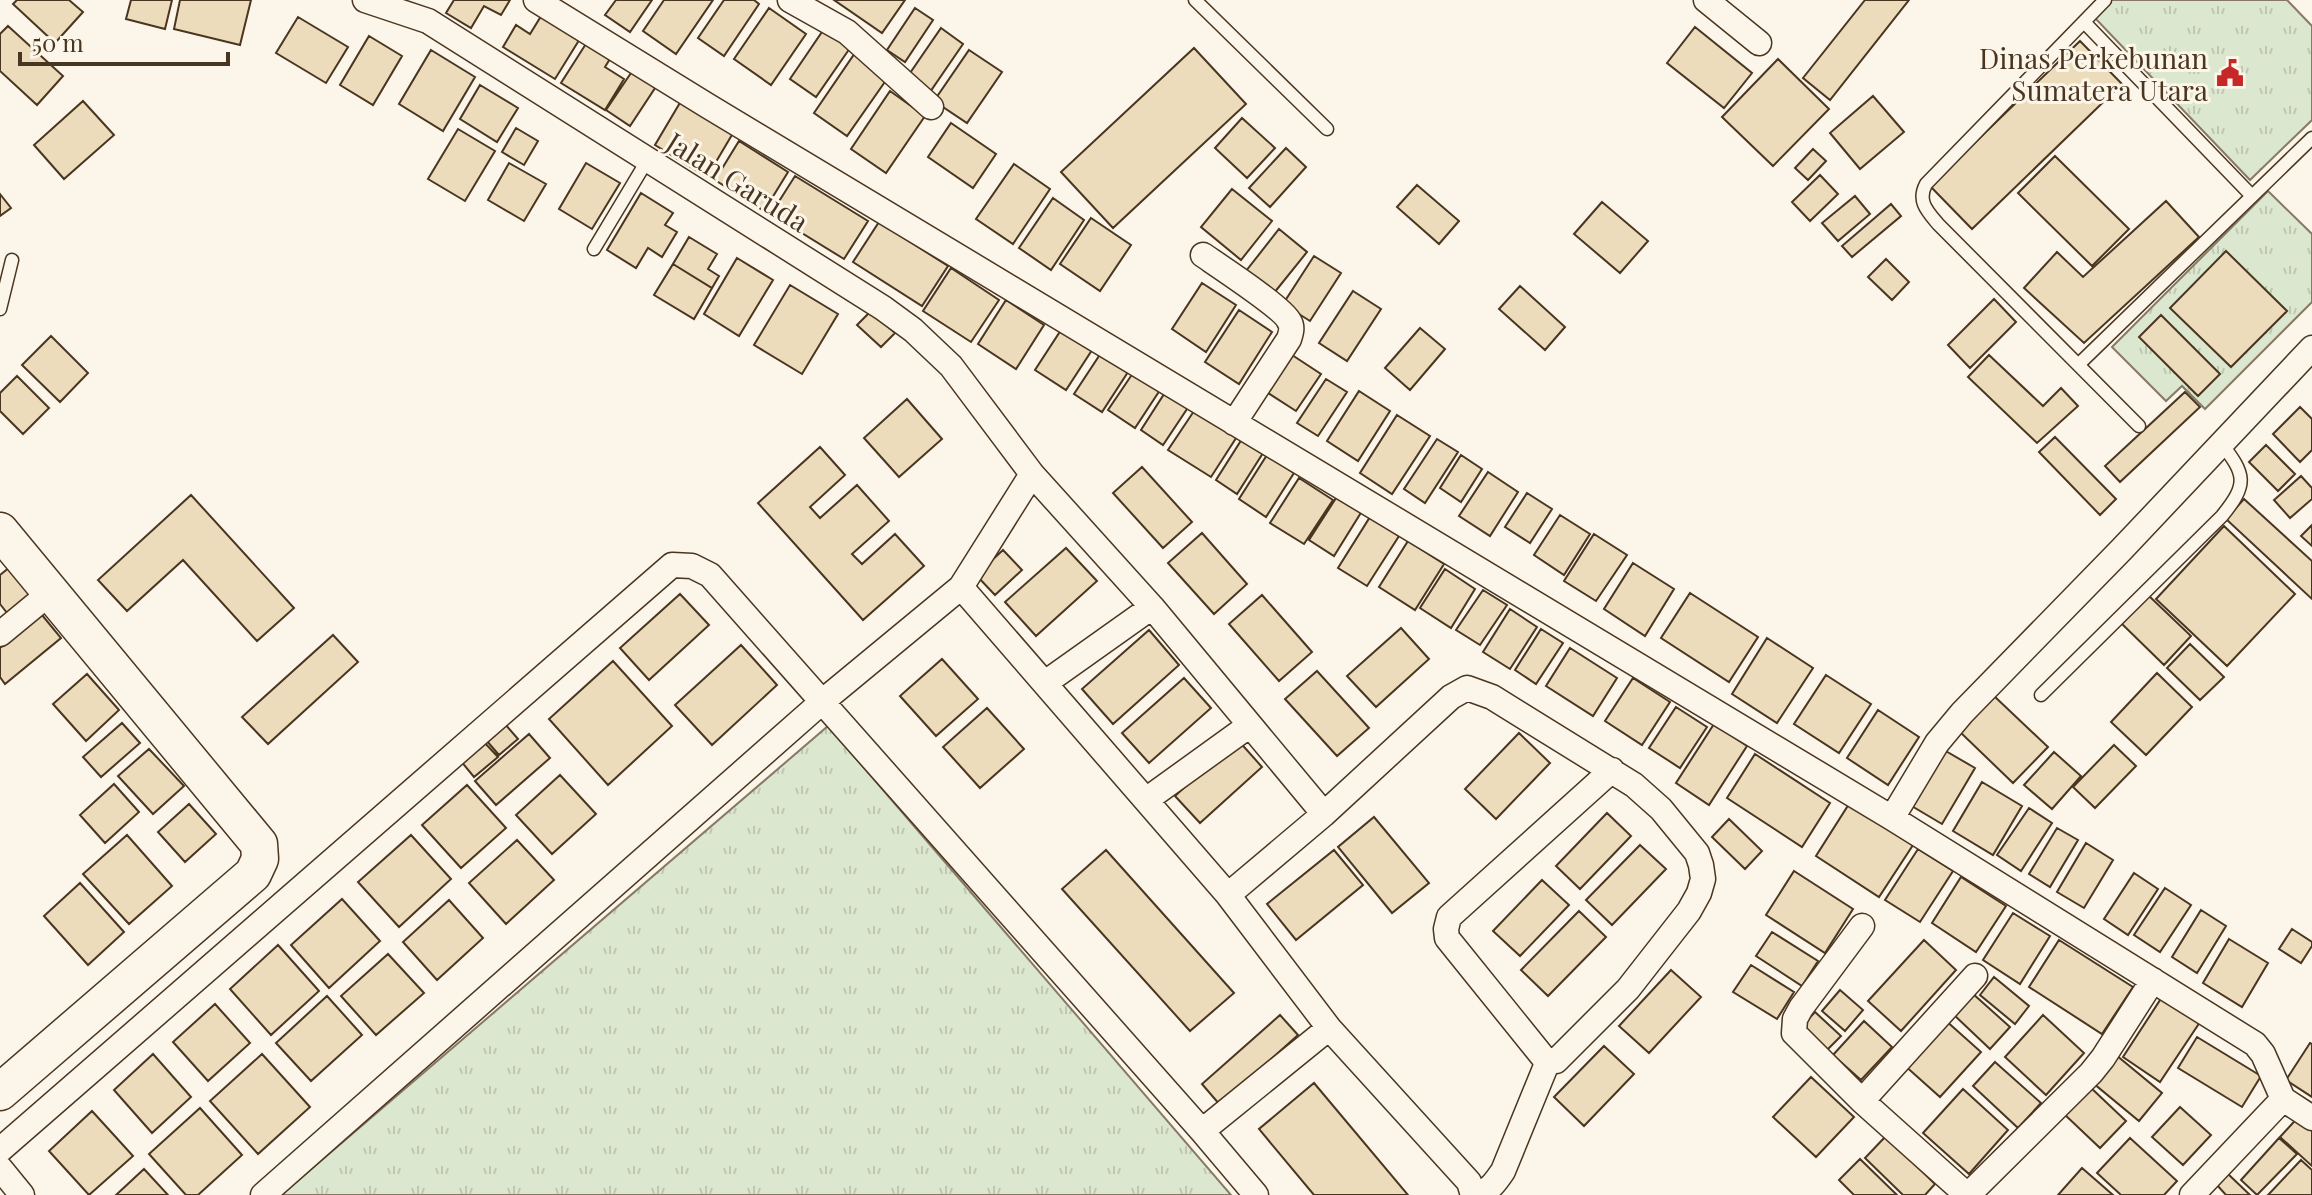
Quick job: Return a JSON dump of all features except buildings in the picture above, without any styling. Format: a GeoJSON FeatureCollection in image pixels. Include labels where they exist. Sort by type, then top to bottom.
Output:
{"type":"FeatureCollection","features":[{"type":"Feature","properties":{"kind":"street","name":"Jalan Garuda"},"geometry":{"type":"LineString","coordinates":[[365,0],[428,21],[883,308],[913,330],[951,366],[1032,474],[1152,607],[1324,814]]}},
{"type":"Feature","properties":{"kind":"street"},"geometry":{"type":"LineString","coordinates":[[536,0],[1892,818],[2255,1044],[2263,1054],[2283,1099],[2312,1118]]}},
{"type":"Feature","properties":{"kind":"street"},"geometry":{"type":"LineString","coordinates":[[790,0],[847,32],[931,107]]}},
{"type":"Feature","properties":{"kind":"street"},"geometry":{"type":"LineString","coordinates":[[1706,0],[1759,43]]}},
{"type":"Feature","properties":{"kind":"street"},"geometry":{"type":"LineString","coordinates":[[1203,255],[1278,309],[1290,321],[1292,329],[1289,339],[1234,423]]}},
{"type":"Feature","properties":{"kind":"street"},"geometry":{"type":"LineString","coordinates":[[1892,818],[1937,743],[1962,713],[2312,348]]}},
{"type":"Feature","properties":{"kind":"street"},"geometry":{"type":"LineString","coordinates":[[263,1195],[823,701],[961,587],[1032,474]]}},
{"type":"Feature","properties":{"kind":"street"},"geometry":{"type":"LineString","coordinates":[[0,531],[259,844],[260,859],[253,874],[0,1092]]}},
{"type":"Feature","properties":{"kind":"street"},"geometry":{"type":"LineString","coordinates":[[0,1150],[672,565],[692,566],[710,575],[1256,1195]]}},
{"type":"Feature","properties":{"kind":"street"},"geometry":{"type":"LineString","coordinates":[[961,587],[1228,895],[1329,1028],[1469,1182],[1474,1194],[1487,1192],[1503,1171],[1548,1061]]}},
{"type":"Feature","properties":{"kind":"street"},"geometry":{"type":"LineString","coordinates":[[0,634],[51,592]]}},
{"type":"Feature","properties":{"kind":"street"},"geometry":{"type":"LineString","coordinates":[[1045,683],[1152,607]]}},
{"type":"Feature","properties":{"kind":"street"},"geometry":{"type":"LineString","coordinates":[[1228,895],[1324,814],[1451,697],[1467,688],[1492,697],[1612,770],[1634,785],[1661,809],[1697,853],[1703,879],[1689,911],[1628,989],[1556,1061],[1543,1057],[1447,938],[1446,929],[1449,917],[1612,770]]}},
{"type":"Feature","properties":{"kind":"street"},"geometry":{"type":"LineString","coordinates":[[1146,800],[1250,725]]}},
{"type":"Feature","properties":{"kind":"street"},"geometry":{"type":"LineString","coordinates":[[1862,926],[1801,1008],[1794,1033],[1862,1101],[1968,1195],[2091,1073],[2153,980]]}},
{"type":"Feature","properties":{"kind":"street"},"geometry":{"type":"LineString","coordinates":[[1862,1101],[1975,976]]}},
{"type":"Feature","properties":{"kind":"street"},"geometry":{"type":"LineString","coordinates":[[1202,1131],[1329,1028]]}},
{"type":"Feature","properties":{"kind":"street"},"geometry":{"type":"LineString","coordinates":[[2192,1195],[2283,1099]]}},
{"type":"Feature","properties":{"kind":"street"},"geometry":{"type":"LineString","coordinates":[[0,1168],[22,1195]]}},
{"type":"Feature","properties":{"kind":"lane"},"geometry":{"type":"LineString","coordinates":[[1195,0],[1327,129]]}},
{"type":"Feature","properties":{"kind":"lane"},"geometry":{"type":"LineString","coordinates":[[2105,0],[1926,184],[1922,194],[1925,208],[1938,224],[2139,426]]}},
{"type":"Feature","properties":{"kind":"lane"},"geometry":{"type":"LineString","coordinates":[[2084,22],[2252,196]]}},
{"type":"Feature","properties":{"kind":"lane"},"geometry":{"type":"LineString","coordinates":[[2079,364],[2312,138]]}},
{"type":"Feature","properties":{"kind":"lane"},"geometry":{"type":"LineString","coordinates":[[594,249],[648,159]]}},
{"type":"Feature","properties":{"kind":"lane"},"geometry":{"type":"LineString","coordinates":[[0,309],[12,260]]}},
{"type":"Feature","properties":{"kind":"lane"},"geometry":{"type":"LineString","coordinates":[[2041,695],[2234,501],[2241,487],[2240,470],[2221,443]]}},
{"type":"Feature","properties":{"kind":"green space","name":"Dinas Perkebunan Sumatera Utara"},"geometry":{"type":"Polygon","coordinates":[[[2111,0],[2287,0],[2312,26],[2312,120],[2250,180],[2094,17],[2111,0]]]}},
{"type":"Feature","properties":{"kind":"green space"},"geometry":{"type":"Polygon","coordinates":[[[2268,191],[2312,234],[2312,302],[2205,409],[2182,386],[2166,401],[2112,347],[2268,191]]]}},
{"type":"Feature","properties":{"kind":"green space"},"geometry":{"type":"Polygon","coordinates":[[[828,726],[1231,1195],[281,1195],[828,726]]]}},
{"type":"Feature","properties":{"kind":"place","name":"Dinas Perkebunan Sumatera Utara"},"geometry":{"type":"Point","coordinates":[2230,73]}}]}
